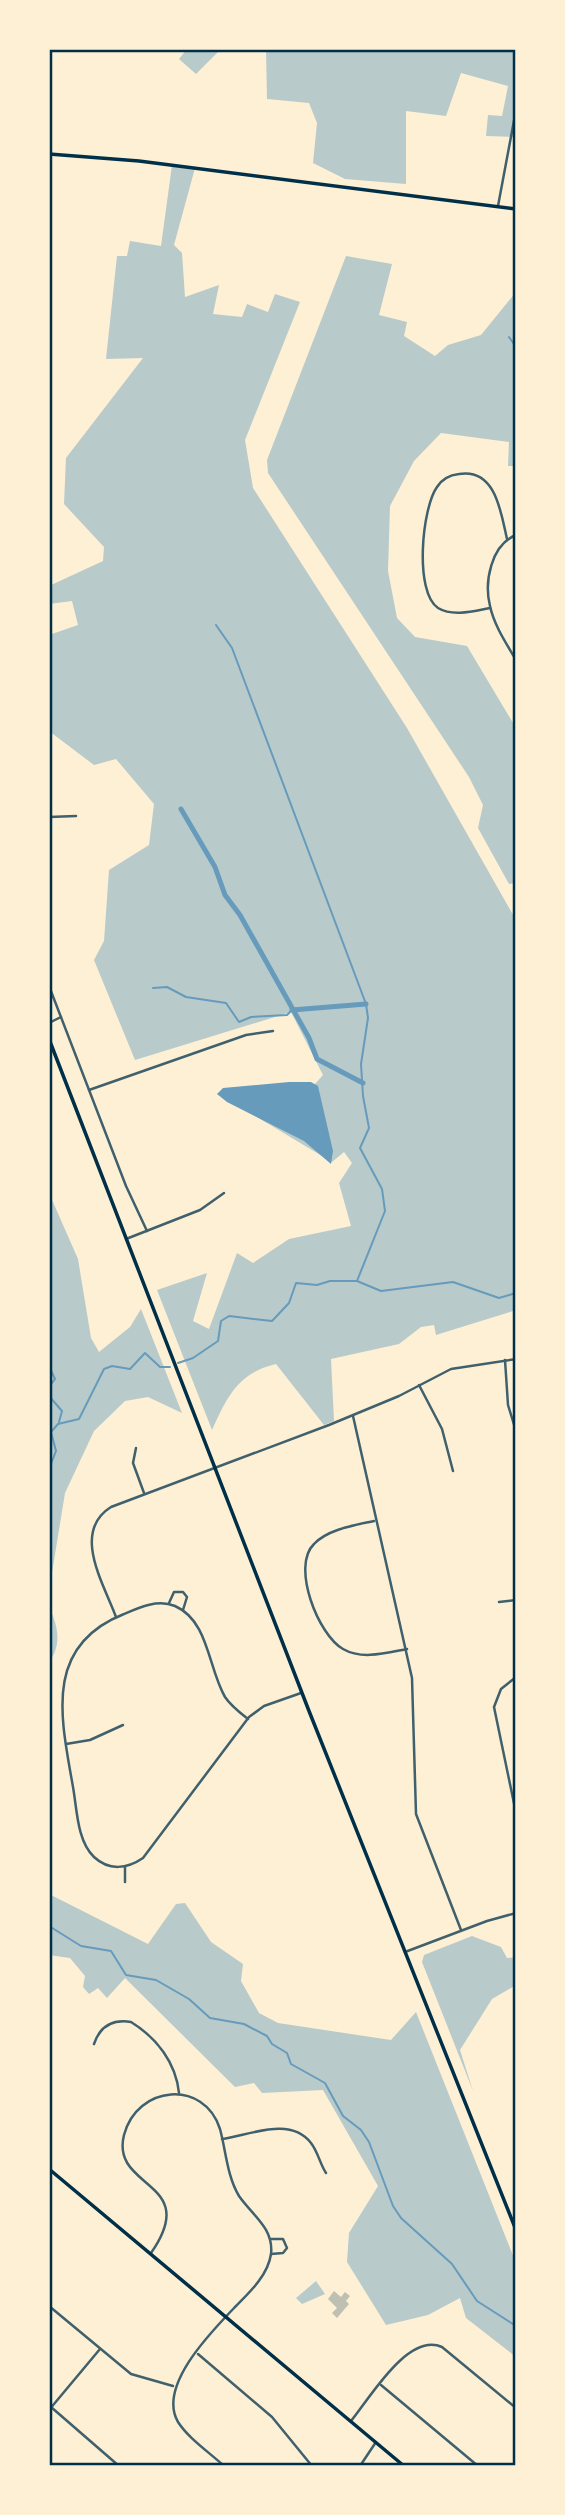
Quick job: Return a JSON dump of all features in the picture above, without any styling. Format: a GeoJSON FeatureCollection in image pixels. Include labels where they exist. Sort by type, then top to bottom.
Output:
{"type":"FeatureCollection","features":[{"type":"Feature","properties":{"kind":"main road"},"geometry":{"type":"LineString","coordinates":[[49,154],[139,161],[516,209]]}},
{"type":"Feature","properties":{"kind":"main road"},"geometry":{"type":"LineString","coordinates":[[49,1039],[302,1693],[516,2230]]}},
{"type":"Feature","properties":{"kind":"main road"},"geometry":{"type":"LineString","coordinates":[[49,2169],[404,2466]]}},
{"type":"Feature","properties":{"kind":"street"},"geometry":{"type":"LineString","coordinates":[[498,206],[516,110]]}},
{"type":"Feature","properties":{"kind":"street"},"geometry":{"type":"LineString","coordinates":[[490,608],[446,611],[435,605],[427,595],[422,577],[423,557],[430,506],[436,487],[446,478],[458,474],[483,479],[495,494],[508,539]]}},
{"type":"Feature","properties":{"kind":"street"},"geometry":{"type":"LineString","coordinates":[[516,535],[499,547],[492,565],[490,608],[516,660]]}},
{"type":"Feature","properties":{"kind":"street"},"geometry":{"type":"LineString","coordinates":[[49,817],[76,816]]}},
{"type":"Feature","properties":{"kind":"street"},"geometry":{"type":"LineString","coordinates":[[49,986],[136,1211],[147,1231]]}},
{"type":"Feature","properties":{"kind":"street"},"geometry":{"type":"LineString","coordinates":[[49,1023],[61,1017]]}},
{"type":"Feature","properties":{"kind":"street"},"geometry":{"type":"LineString","coordinates":[[89,1090],[246,1035],[273,1031]]}},
{"type":"Feature","properties":{"kind":"street"},"geometry":{"type":"LineString","coordinates":[[126,1239],[211,1205],[224,1193]]}},
{"type":"Feature","properties":{"kind":"street"},"geometry":{"type":"LineString","coordinates":[[116,1617],[93,1555],[92,1530],[106,1510],[353,1416],[460,1366],[516,1359]]}},
{"type":"Feature","properties":{"kind":"street"},"geometry":{"type":"LineString","coordinates":[[505,1360],[508,1405],[516,1431]]}},
{"type":"Feature","properties":{"kind":"street"},"geometry":{"type":"LineString","coordinates":[[419,1385],[442,1429],[453,1471]]}},
{"type":"Feature","properties":{"kind":"street"},"geometry":{"type":"LineString","coordinates":[[353,1416],[374,1521],[407,1649],[415,1702],[416,1814],[461,1930]]}},
{"type":"Feature","properties":{"kind":"street"},"geometry":{"type":"LineString","coordinates":[[135,1448],[133,1462],[145,1493]]}},
{"type":"Feature","properties":{"kind":"street"},"geometry":{"type":"LineString","coordinates":[[374,1521],[338,1531],[315,1542],[305,1557],[304,1577],[323,1629],[341,1648],[370,1655],[407,1649]]}},
{"type":"Feature","properties":{"kind":"street"},"geometry":{"type":"LineString","coordinates":[[168,1604],[174,1592],[183,1592],[187,1597],[183,1610]]}},
{"type":"Feature","properties":{"kind":"street"},"geometry":{"type":"LineString","coordinates":[[499,1602],[516,1600]]}},
{"type":"Feature","properties":{"kind":"street"},"geometry":{"type":"LineString","coordinates":[[248,1719],[225,1698],[202,1636],[183,1610],[168,1604],[155,1603],[116,1617],[88,1634],[70,1664],[61,1703],[66,1744],[86,1846],[102,1863],[125,1867],[149,1853],[248,1719],[264,1706],[302,1693]]}},
{"type":"Feature","properties":{"kind":"street"},"geometry":{"type":"LineString","coordinates":[[516,1677],[501,1689],[494,1707],[516,1813]]}},
{"type":"Feature","properties":{"kind":"street"},"geometry":{"type":"LineString","coordinates":[[66,1744],[90,1740],[123,1726]]}},
{"type":"Feature","properties":{"kind":"street"},"geometry":{"type":"LineString","coordinates":[[125,1867],[125,1882]]}},
{"type":"Feature","properties":{"kind":"street"},"geometry":{"type":"LineString","coordinates":[[405,1952],[461,1930],[516,1913]]}},
{"type":"Feature","properties":{"kind":"street"},"geometry":{"type":"LineString","coordinates":[[94,2044],[99,2031],[108,2025],[131,2022],[146,2033],[173,2066],[179,2093]]}},
{"type":"Feature","properties":{"kind":"street"},"geometry":{"type":"LineString","coordinates":[[151,2253],[166,2229],[167,2210],[158,2193],[128,2163],[123,2140],[128,2125],[142,2107],[162,2095],[179,2093],[197,2099],[209,2108],[222,2139],[236,2191],[262,2223],[270,2239],[271,2254],[262,2277],[226,2316],[174,2386],[173,2403],[178,2421],[224,2466]]}},
{"type":"Feature","properties":{"kind":"street"},"geometry":{"type":"LineString","coordinates":[[222,2139],[273,2129],[294,2131],[311,2142],[326,2173]]}},
{"type":"Feature","properties":{"kind":"street"},"geometry":{"type":"LineString","coordinates":[[270,2239],[283,2239],[287,2243],[283,2253],[271,2254]]}},
{"type":"Feature","properties":{"kind":"street"},"geometry":{"type":"LineString","coordinates":[[49,2306],[134,2376],[174,2386]]}},
{"type":"Feature","properties":{"kind":"street"},"geometry":{"type":"LineString","coordinates":[[351,2421],[409,2352],[421,2345],[432,2344],[446,2350],[516,2408]]}},
{"type":"Feature","properties":{"kind":"street"},"geometry":{"type":"LineString","coordinates":[[100,2349],[50,2409],[119,2466]]}},
{"type":"Feature","properties":{"kind":"street"},"geometry":{"type":"LineString","coordinates":[[197,2353],[272,2417],[312,2466]]}},
{"type":"Feature","properties":{"kind":"street"},"geometry":{"type":"LineString","coordinates":[[381,2385],[478,2466]]}},
{"type":"Feature","properties":{"kind":"street"},"geometry":{"type":"LineString","coordinates":[[360,2466],[376,2442]]}},
{"type":"Feature","properties":{"kind":"shaded area"},"geometry":{"type":"Polygon","coordinates":[[[187,49],[221,49],[196,74],[179,59],[187,49]]]}},
{"type":"Feature","properties":{"kind":"shaded area"},"geometry":{"type":"Polygon","coordinates":[[[266,49],[516,49],[516,137],[486,136],[488,115],[502,116],[508,86],[461,73],[446,116],[406,111],[406,184],[345,179],[313,163],[317,123],[309,103],[267,99],[266,49]]]}},
{"type":"Feature","properties":{"kind":"shaded area"},"geometry":{"type":"Polygon","coordinates":[[[172,165],[195,168],[174,245],[182,253],[185,297],[219,285],[213,314],[242,317],[247,304],[268,312],[275,294],[300,302],[245,440],[253,488],[407,728],[516,920],[516,1310],[436,1335],[434,1325],[421,1327],[399,1344],[331,1359],[334,1421],[324,1425],[276,1364],[252,1373],[235,1388],[212,1430],[157,1290],[207,1273],[193,1321],[209,1329],[237,1253],[253,1263],[289,1239],[351,1226],[339,1183],[352,1163],[344,1152],[332,1162],[217,1093],[315,1084],[323,1075],[291,1012],[135,1060],[94,960],[104,941],[109,870],[149,845],[154,804],[116,759],[94,765],[49,731],[49,635],[78,625],[72,601],[49,604],[49,586],[103,561],[104,547],[64,504],[66,458],[143,358],[106,359],[117,256],[127,256],[130,241],[161,246],[172,165]]]}},
{"type":"Feature","properties":{"kind":"shaded area"},"geometry":{"type":"Polygon","coordinates":[[[346,256],[392,264],[379,315],[407,322],[404,336],[435,356],[448,345],[481,335],[516,292],[516,466],[508,466],[509,442],[441,433],[414,461],[390,506],[388,571],[397,618],[415,637],[467,646],[516,728],[516,883],[509,884],[478,828],[483,805],[469,777],[268,473],[267,460],[346,256]]]}},
{"type":"Feature","properties":{"kind":"shaded area"},"geometry":{"type":"Polygon","coordinates":[[[49,1193],[78,1259],[91,1338],[99,1352],[130,1327],[141,1309],[182,1413],[148,1397],[125,1401],[94,1431],[65,1493],[49,1591],[49,1193]]]}},
{"type":"Feature","properties":{"kind":"shaded area"},"geometry":{"type":"Polygon","coordinates":[[[49,1606],[56,1627],[57,1641],[49,1662],[49,1606]]]}},
{"type":"Feature","properties":{"kind":"shaded area"},"geometry":{"type":"Polygon","coordinates":[[[49,1894],[148,1944],[176,1904],[185,1903],[211,1942],[243,1964],[241,1981],[259,2013],[278,2023],[391,2040],[416,2012],[516,2263],[516,2357],[466,2318],[460,2298],[428,2315],[386,2325],[347,2262],[349,2233],[378,2186],[323,2090],[262,2093],[254,2083],[235,2087],[125,1978],[107,1998],[98,1988],[89,1994],[83,1987],[85,1976],[70,1958],[49,1955],[49,1894]]]}},
{"type":"Feature","properties":{"kind":"shaded area"},"geometry":{"type":"Polygon","coordinates":[[[472,1936],[501,1947],[507,1958],[516,1957],[516,1985],[492,1999],[460,2050],[473,2091],[422,1962],[424,1955],[472,1936]]]}},
{"type":"Feature","properties":{"kind":"shaded area"},"geometry":{"type":"Polygon","coordinates":[[[316,2281],[325,2294],[302,2304],[296,2298],[316,2281]]]}},
{"type":"Feature","properties":{"kind":"water"},"geometry":{"type":"Polygon","coordinates":[[[311,1082],[318,1086],[333,1151],[331,1164],[304,1141],[227,1102],[217,1094],[223,1088],[311,1082]]]}},
{"type":"Feature","properties":{"kind":"building"},"geometry":{"type":"Polygon","coordinates":[[[334,2291],[341,2297],[345,2292],[350,2296],[346,2301],[349,2304],[337,2318],[332,2313],[337,2308],[328,2299],[334,2291]]]}},
{"type":"Feature","properties":{"kind":"waterway"},"geometry":{"type":"LineString","coordinates":[[509,337],[516,347]]}},
{"type":"Feature","properties":{"kind":"waterway"},"geometry":{"type":"LineString","coordinates":[[216,625],[232,648],[366,1004],[368,1018],[361,1064],[369,1128],[360,1148],[382,1189],[385,1211],[357,1281]]}},
{"type":"Feature","properties":{"kind":"waterway"},"geometry":{"type":"LineString","coordinates":[[181,809],[215,867],[225,895],[240,915],[309,1038],[317,1059],[363,1083]]}},
{"type":"Feature","properties":{"kind":"waterway"},"geometry":{"type":"LineString","coordinates":[[153,988],[167,987],[186,997],[226,1003],[239,1022],[251,1017],[287,1015],[292,1010]]}},
{"type":"Feature","properties":{"kind":"waterway"},"geometry":{"type":"LineString","coordinates":[[292,1010],[366,1004]]}},
{"type":"Feature","properties":{"kind":"waterway"},"geometry":{"type":"LineString","coordinates":[[178,1363],[193,1358],[218,1341],[221,1321],[229,1316],[272,1321],[289,1303],[296,1283],[317,1285],[330,1281],[357,1281],[381,1291],[453,1282],[499,1298],[516,1293]]}},
{"type":"Feature","properties":{"kind":"waterway"},"geometry":{"type":"LineString","coordinates":[[49,1469],[56,1451],[51,1432],[58,1424],[79,1419],[104,1369],[112,1366],[130,1369],[145,1353],[160,1367],[170,1367]]}},
{"type":"Feature","properties":{"kind":"waterway"},"geometry":{"type":"LineString","coordinates":[[49,1366],[55,1379],[49,1387]]}},
{"type":"Feature","properties":{"kind":"waterway"},"geometry":{"type":"LineString","coordinates":[[49,1396],[62,1411],[59,1422]]}},
{"type":"Feature","properties":{"kind":"waterway"},"geometry":{"type":"LineString","coordinates":[[49,1926],[81,1946],[111,1951],[126,1975],[156,1980],[189,1999],[210,2018],[244,2024],[267,2036],[272,2044],[287,2053],[291,2064],[325,2083],[343,2116],[361,2130],[369,2142],[393,2206],[401,2218],[452,2264],[477,2301],[516,2326]]}}]}
